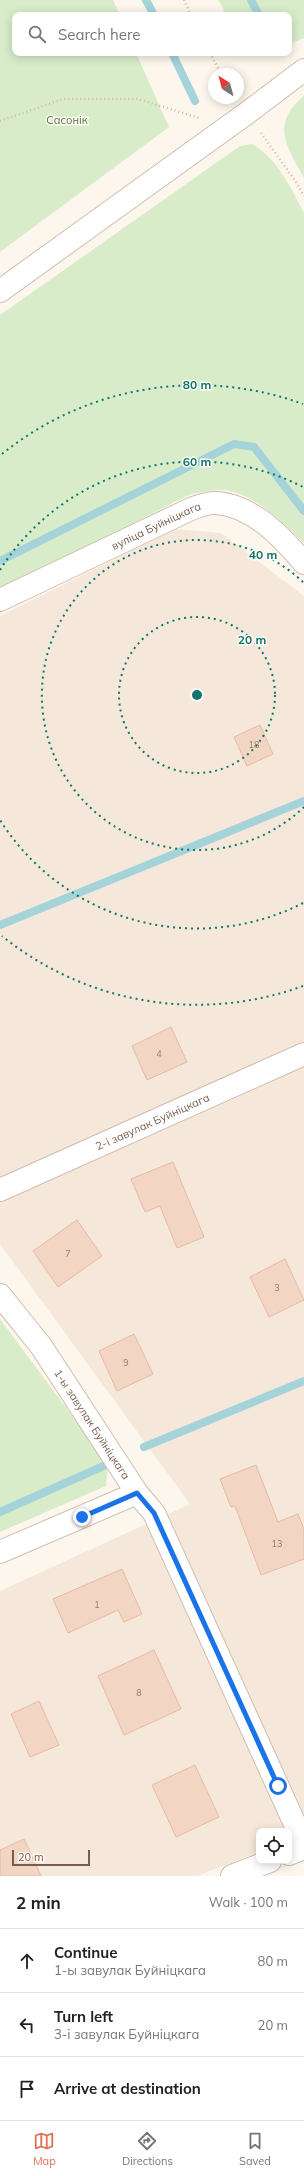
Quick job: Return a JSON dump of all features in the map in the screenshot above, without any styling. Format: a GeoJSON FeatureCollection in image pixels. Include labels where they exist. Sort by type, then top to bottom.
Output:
{"type":"FeatureCollection","features":[{"type":"Feature","properties":{"kind":"street"},"geometry":{"type":"LineString","coordinates":[[0,290],[228,127],[304,70]]}},
{"type":"Feature","properties":{"kind":"street","name":"вуліца Буйніцкага"},"geometry":{"type":"LineString","coordinates":[[0,600],[193,508],[216,503],[235,507],[263,522],[304,563]]}},
{"type":"Feature","properties":{"kind":"street","name":"2-і завулак Буйніцкага"},"geometry":{"type":"LineString","coordinates":[[0,1190],[304,1054]]}},
{"type":"Feature","properties":{"kind":"street","name":"1-ы завулак Буйніцкага"},"geometry":{"type":"LineString","coordinates":[[0,1295],[41,1346],[137,1493],[154,1513],[304,1844]]}},
{"type":"Feature","properties":{"kind":"street"},"geometry":{"type":"LineString","coordinates":[[0,1552],[137,1493]]}},
{"type":"Feature","properties":{"kind":"street"},"geometry":{"type":"LineString","coordinates":[[292,1853],[304,1848]]}},
{"type":"Feature","properties":{"kind":"street"},"geometry":{"type":"LineString","coordinates":[[232,1876],[262,1864]]}},
{"type":"Feature","properties":{"kind":"path"},"geometry":{"type":"LineString","coordinates":[[184,0],[190,12]]}},
{"type":"Feature","properties":{"kind":"path"},"geometry":{"type":"LineString","coordinates":[[212,56],[218,68]]}},
{"type":"Feature","properties":{"kind":"path"},"geometry":{"type":"LineString","coordinates":[[0,122],[63,99],[138,99],[228,127]]}},
{"type":"Feature","properties":{"kind":"path"},"geometry":{"type":"LineString","coordinates":[[247,113],[296,182],[304,196]]}},
{"type":"Feature","properties":{"kind":"shaded area"},"geometry":{"type":"Polygon","coordinates":[[[176,529],[221,533],[304,596],[304,1834],[292,1839],[292,1828],[256,1828],[256,1853],[197,1876],[0,1876],[0,1591],[190,1504],[0,1244],[0,616],[176,529]]]}},
{"type":"Feature","properties":{"kind":"green space","name":"Сасонік"},"geometry":{"type":"Polygon","coordinates":[[[0,0],[113,0],[119,12],[12,12],[12,56],[137,56],[169,127],[0,252],[0,0]]]}},
{"type":"Feature","properties":{"kind":"green space"},"geometry":{"type":"Polygon","coordinates":[[[218,0],[304,0],[304,38],[292,43],[292,12],[225,12],[218,0]]]}},
{"type":"Feature","properties":{"kind":"green space"},"geometry":{"type":"Polygon","coordinates":[[[304,96],[304,178],[292,156],[285,136],[285,126],[287,116],[304,96]]]}},
{"type":"Feature","properties":{"kind":"green space"},"geometry":{"type":"Polygon","coordinates":[[[252,144],[269,157],[276,165],[289,184],[304,213],[304,543],[276,517],[255,501],[231,491],[209,491],[191,494],[0,590],[0,315],[240,146],[252,144]]]}},
{"type":"Feature","properties":{"kind":"green space"},"geometry":{"type":"Polygon","coordinates":[[[0,1319],[108,1464],[106,1486],[0,1532],[0,1319]]]}},
{"type":"Feature","properties":{"kind":"building"},"geometry":{"type":"Polygon","coordinates":[[[260,725],[273,754],[247,766],[234,737],[260,725]]]}},
{"type":"Feature","properties":{"kind":"building"},"geometry":{"type":"Polygon","coordinates":[[[171,1027],[187,1062],[147,1080],[132,1046],[171,1027]]]}},
{"type":"Feature","properties":{"kind":"building"},"geometry":{"type":"Polygon","coordinates":[[[173,1162],[204,1237],[177,1248],[160,1206],[145,1212],[131,1179],[173,1162]]]}},
{"type":"Feature","properties":{"kind":"building"},"geometry":{"type":"Polygon","coordinates":[[[77,1220],[102,1256],[58,1287],[33,1251],[77,1220]]]}},
{"type":"Feature","properties":{"kind":"building"},"geometry":{"type":"Polygon","coordinates":[[[285,1259],[304,1300],[269,1317],[250,1277],[285,1259]]]}},
{"type":"Feature","properties":{"kind":"building"},"geometry":{"type":"Polygon","coordinates":[[[134,1334],[153,1374],[117,1391],[99,1351],[134,1334]]]}},
{"type":"Feature","properties":{"kind":"building"},"geometry":{"type":"Polygon","coordinates":[[[256,1465],[278,1522],[298,1514],[304,1529],[304,1559],[261,1575],[235,1506],[231,1507],[220,1479],[256,1465]]]}},
{"type":"Feature","properties":{"kind":"building"},"geometry":{"type":"Polygon","coordinates":[[[122,1569],[142,1614],[124,1622],[118,1610],[68,1633],[53,1599],[122,1569]]]}},
{"type":"Feature","properties":{"kind":"building"},"geometry":{"type":"Polygon","coordinates":[[[154,1650],[181,1709],[124,1735],[98,1676],[154,1650]]]}},
{"type":"Feature","properties":{"kind":"building"},"geometry":{"type":"Polygon","coordinates":[[[39,1701],[59,1745],[30,1757],[11,1714],[39,1701]]]}},
{"type":"Feature","properties":{"kind":"building"},"geometry":{"type":"Polygon","coordinates":[[[195,1765],[219,1817],[176,1837],[152,1785],[195,1765]]]}},
{"type":"Feature","properties":{"kind":"building"},"geometry":{"type":"Polygon","coordinates":[[[24,1839],[41,1876],[0,1876],[0,1850],[24,1839]]]}},
{"type":"Feature","properties":{"kind":"waterway"},"geometry":{"type":"LineString","coordinates":[[146,0],[152,12]]}},
{"type":"Feature","properties":{"kind":"waterway"},"geometry":{"type":"LineString","coordinates":[[251,0],[257,12]]}},
{"type":"Feature","properties":{"kind":"waterway"},"geometry":{"type":"LineString","coordinates":[[173,56],[195,101]]}},
{"type":"Feature","properties":{"kind":"waterway"},"geometry":{"type":"LineString","coordinates":[[0,561],[234,444],[254,447],[304,511]]}},
{"type":"Feature","properties":{"kind":"waterway"},"geometry":{"type":"LineString","coordinates":[[0,925],[304,801]]}},
{"type":"Feature","properties":{"kind":"waterway"},"geometry":{"type":"LineString","coordinates":[[144,1447],[304,1381]]}},
{"type":"Feature","properties":{"kind":"waterway"},"geometry":{"type":"LineString","coordinates":[[0,1512],[108,1464]]}},
{"type":"Feature","properties":{"kind":"route"},"geometry":{"type":"LineString","coordinates":[[82,1517],[137,1493],[154,1513],[278,1786]]}}]}
